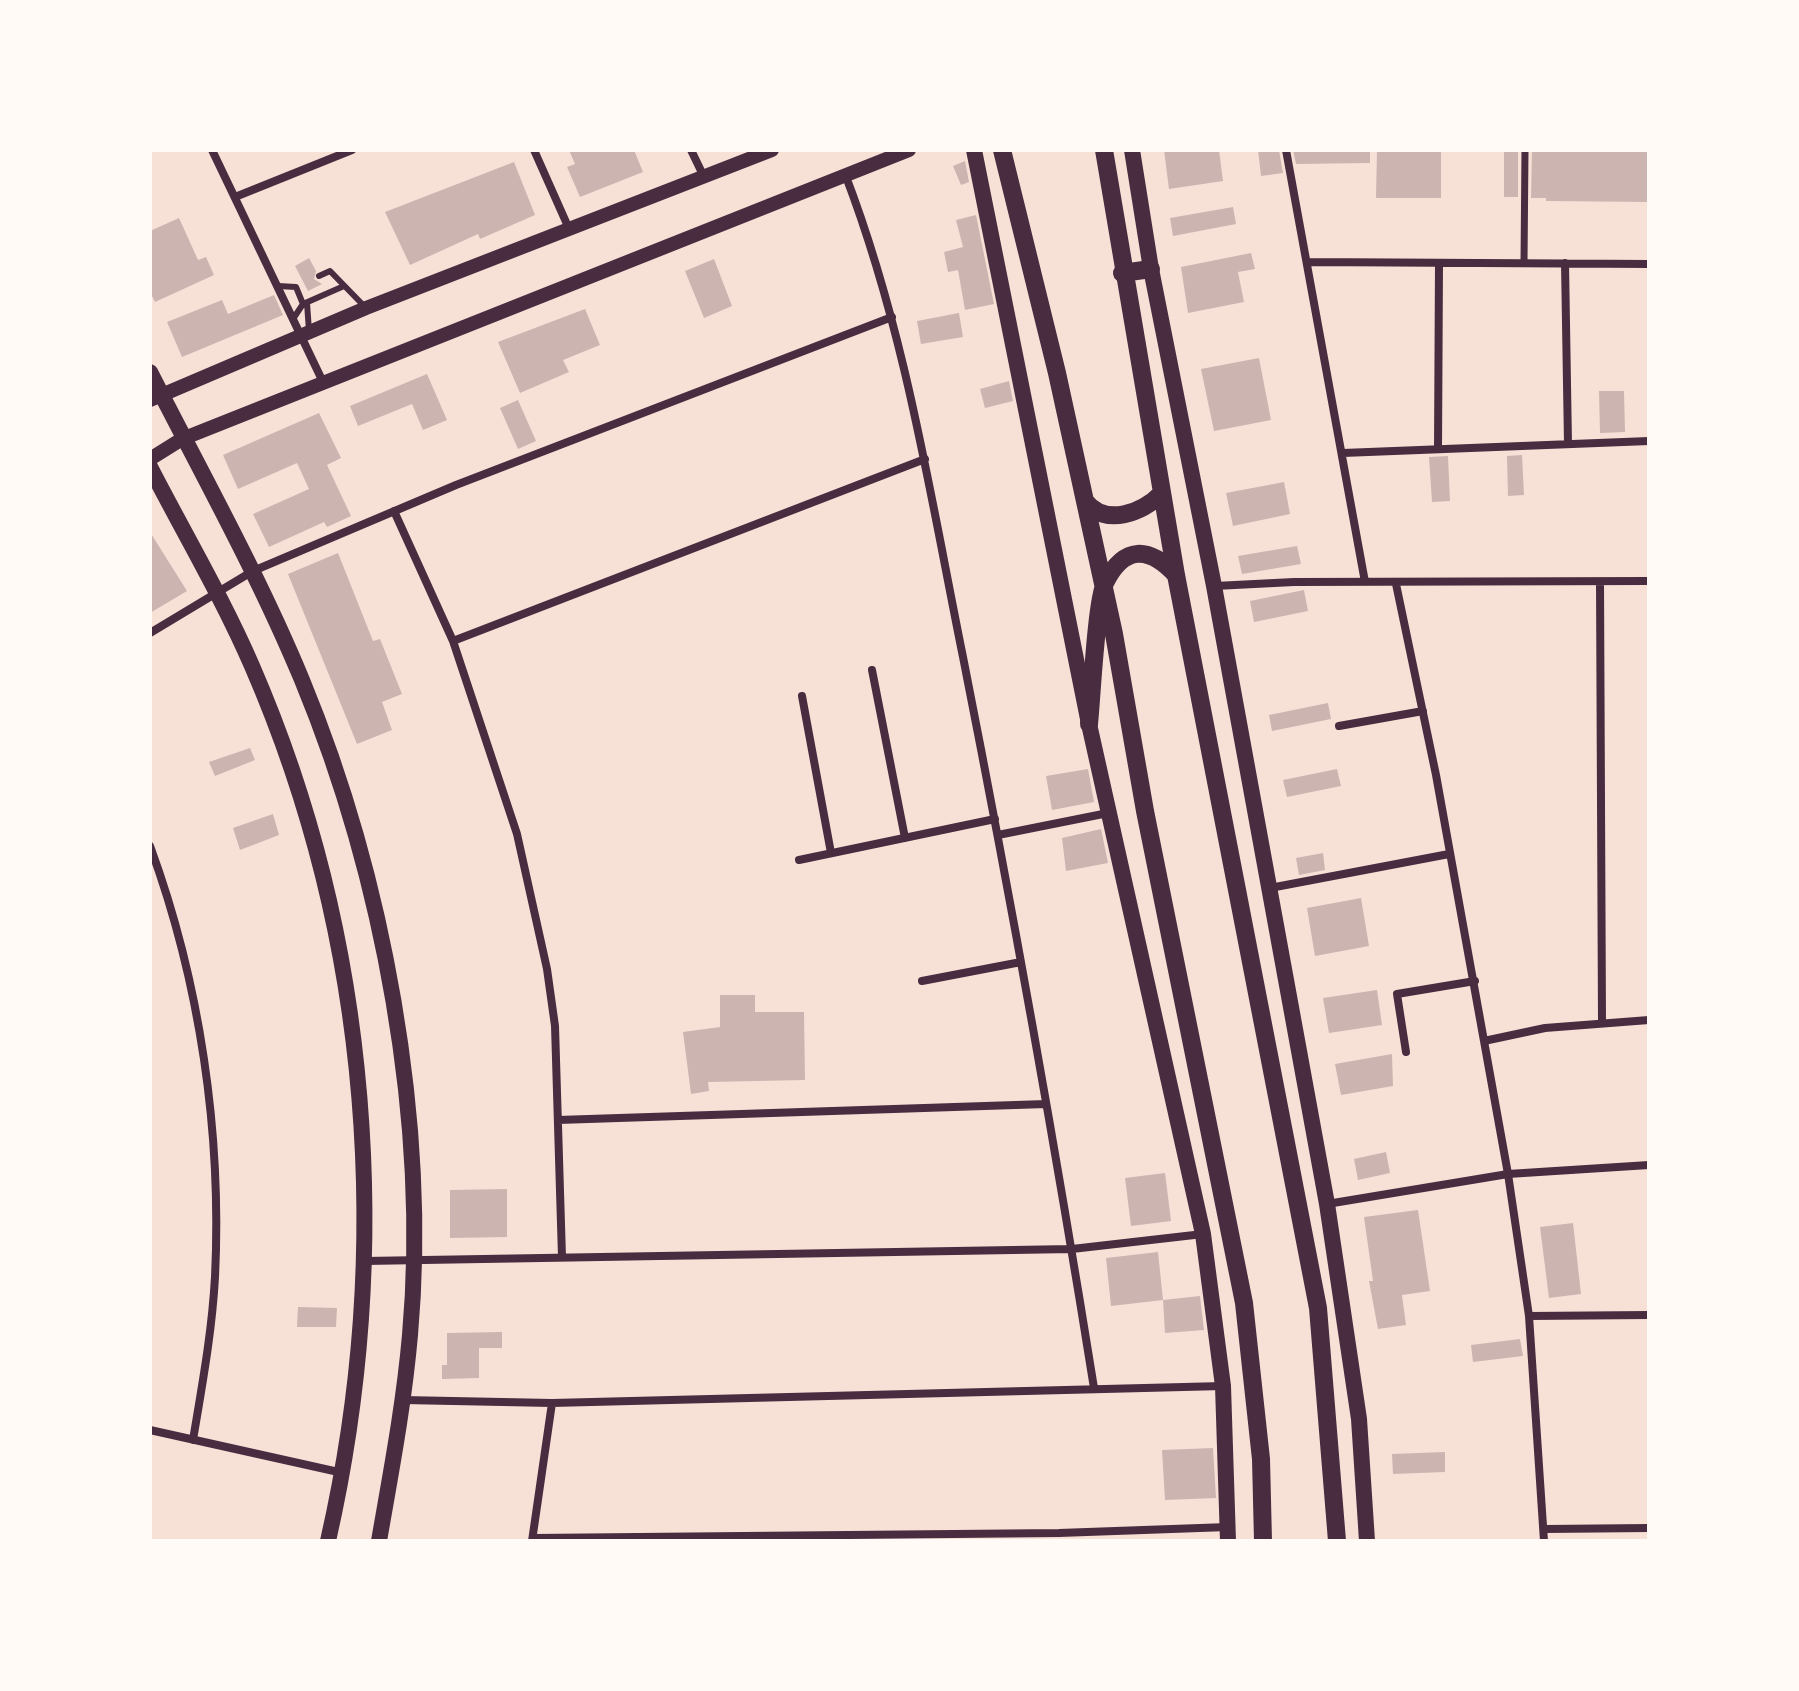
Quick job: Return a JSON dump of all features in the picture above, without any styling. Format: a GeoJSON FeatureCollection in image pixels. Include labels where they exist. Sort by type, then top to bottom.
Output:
{"type":"FeatureCollection","features":[{"type":"Feature","properties":{"kind":"main road"},"geometry":{"type":"LineString","coordinates":[[974,150],[1089,724],[1203,1234],[1223,1386],[1228,1534]]}},
{"type":"Feature","properties":{"kind":"main road"},"geometry":{"type":"LineString","coordinates":[[1002,150],[1104,586],[1244,1303],[1261,1459],[1263,1541]]}},
{"type":"Feature","properties":{"kind":"main road"},"geometry":{"type":"LineString","coordinates":[[1104,150],[1122,273],[1176,575],[1318,1308],[1337,1541]]}},
{"type":"Feature","properties":{"kind":"main road"},"geometry":{"type":"LineString","coordinates":[[1132,150],[1151,269],[1214,586],[1327,1204],[1359,1419],[1367,1541]]}},
{"type":"Feature","properties":{"kind":"main road"},"geometry":{"type":"LineString","coordinates":[[1122,273],[1151,269]]}},
{"type":"Feature","properties":{"kind":"main road"},"geometry":{"type":"LineString","coordinates":[[150,372],[156,397],[253,571],[302,682],[333,765],[378,923],[394,1001],[406,1097],[414,1261],[403,1400],[379,1541]]}},
{"type":"Feature","properties":{"kind":"main road"},"geometry":{"type":"LineString","coordinates":[[150,467],[218,591],[283,746],[330,907],[358,1072],[365,1166],[365,1261],[360,1346],[344,1473],[328,1541]]}},
{"type":"Feature","properties":{"kind":"main road"},"geometry":{"type":"LineString","coordinates":[[1085,501],[1089,506],[1118,515],[1149,506],[1162,493]]}},
{"type":"Feature","properties":{"kind":"main road"},"geometry":{"type":"LineString","coordinates":[[1089,724],[1104,586],[1121,559],[1132,554],[1147,553],[1176,575]]}},
{"type":"Feature","properties":{"kind":"street"},"geometry":{"type":"LineString","coordinates":[[212,150],[293,319],[305,334],[323,382]]}},
{"type":"Feature","properties":{"kind":"street"},"geometry":{"type":"LineString","coordinates":[[235,197],[352,150]]}},
{"type":"Feature","properties":{"kind":"street"},"geometry":{"type":"LineString","coordinates":[[534,150],[571,231]]}},
{"type":"Feature","properties":{"kind":"street"},"geometry":{"type":"LineString","coordinates":[[691,150],[704,178]]}},
{"type":"Feature","properties":{"kind":"street"},"geometry":{"type":"LineString","coordinates":[[156,397],[366,308],[571,231],[772,150]]}},
{"type":"Feature","properties":{"kind":"street"},"geometry":{"type":"LineString","coordinates":[[150,459],[182,439],[909,150]]}},
{"type":"Feature","properties":{"kind":"street"},"geometry":{"type":"LineString","coordinates":[[1286,150],[1365,582]]}},
{"type":"Feature","properties":{"kind":"street"},"geometry":{"type":"LineString","coordinates":[[1524,263],[1525,150]]}},
{"type":"Feature","properties":{"kind":"street"},"geometry":{"type":"LineString","coordinates":[[845,173],[875,253],[925,459],[998,835],[1094,1388]]}},
{"type":"Feature","properties":{"kind":"street"},"geometry":{"type":"LineString","coordinates":[[1307,262],[1649,264]]}},
{"type":"Feature","properties":{"kind":"street"},"geometry":{"type":"LineString","coordinates":[[1438,449],[1439,263]]}},
{"type":"Feature","properties":{"kind":"street"},"geometry":{"type":"LineString","coordinates":[[1565,263],[1568,444]]}},
{"type":"Feature","properties":{"kind":"street"},"geometry":{"type":"LineString","coordinates":[[150,633],[253,571],[394,511],[892,317]]}},
{"type":"Feature","properties":{"kind":"street"},"geometry":{"type":"LineString","coordinates":[[1343,453],[1649,441]]}},
{"type":"Feature","properties":{"kind":"street"},"geometry":{"type":"LineString","coordinates":[[453,641],[925,459]]}},
{"type":"Feature","properties":{"kind":"street"},"geometry":{"type":"LineString","coordinates":[[394,511],[453,641],[517,834],[547,969],[555,1026],[562,1257]]}},
{"type":"Feature","properties":{"kind":"street"},"geometry":{"type":"LineString","coordinates":[[1214,586],[1649,581]]}},
{"type":"Feature","properties":{"kind":"street"},"geometry":{"type":"LineString","coordinates":[[1600,582],[1602,1022]]}},
{"type":"Feature","properties":{"kind":"street"},"geometry":{"type":"LineString","coordinates":[[1396,584],[1475,981],[1508,1174],[1529,1316],[1544,1541]]}},
{"type":"Feature","properties":{"kind":"street"},"geometry":{"type":"LineString","coordinates":[[872,670],[905,838]]}},
{"type":"Feature","properties":{"kind":"street"},"geometry":{"type":"LineString","coordinates":[[802,696],[831,853]]}},
{"type":"Feature","properties":{"kind":"street"},"geometry":{"type":"LineString","coordinates":[[1339,726],[1423,711]]}},
{"type":"Feature","properties":{"kind":"street"},"geometry":{"type":"LineString","coordinates":[[998,835],[1108,813]]}},
{"type":"Feature","properties":{"kind":"street"},"geometry":{"type":"LineString","coordinates":[[799,860],[995,819]]}},
{"type":"Feature","properties":{"kind":"street"},"geometry":{"type":"LineString","coordinates":[[150,846],[166,889],[197,1018],[208,1086],[216,1193],[211,1323],[193,1440]]}},
{"type":"Feature","properties":{"kind":"street"},"geometry":{"type":"LineString","coordinates":[[1270,888],[1449,854]]}},
{"type":"Feature","properties":{"kind":"street"},"geometry":{"type":"LineString","coordinates":[[922,981],[1021,962]]}},
{"type":"Feature","properties":{"kind":"street"},"geometry":{"type":"LineString","coordinates":[[1406,1052],[1396,1008],[1397,994],[1475,981]]}},
{"type":"Feature","properties":{"kind":"street"},"geometry":{"type":"LineString","coordinates":[[1484,1041],[1545,1028],[1649,1020]]}},
{"type":"Feature","properties":{"kind":"street"},"geometry":{"type":"LineString","coordinates":[[558,1120],[1046,1104]]}},
{"type":"Feature","properties":{"kind":"street"},"geometry":{"type":"LineString","coordinates":[[1327,1204],[1508,1174],[1649,1165]]}},
{"type":"Feature","properties":{"kind":"street"},"geometry":{"type":"LineString","coordinates":[[365,1261],[1072,1249],[1203,1234]]}},
{"type":"Feature","properties":{"kind":"street"},"geometry":{"type":"LineString","coordinates":[[1529,1316],[1649,1315]]}},
{"type":"Feature","properties":{"kind":"street"},"geometry":{"type":"LineString","coordinates":[[403,1400],[552,1403],[1223,1386]]}},
{"type":"Feature","properties":{"kind":"street"},"geometry":{"type":"LineString","coordinates":[[552,1403],[533,1540],[1228,1534]]}},
{"type":"Feature","properties":{"kind":"street"},"geometry":{"type":"LineString","coordinates":[[150,1430],[344,1473]]}},
{"type":"Feature","properties":{"kind":"street"},"geometry":{"type":"LineString","coordinates":[[1545,1529],[1649,1528]]}},
{"type":"Feature","properties":{"kind":"lane"},"geometry":{"type":"LineString","coordinates":[[319,276],[330,271],[366,308]]}},
{"type":"Feature","properties":{"kind":"lane"},"geometry":{"type":"LineString","coordinates":[[278,286],[296,287],[304,283]]}},
{"type":"Feature","properties":{"kind":"lane"},"geometry":{"type":"LineString","coordinates":[[293,319],[305,304],[344,286]]}},
{"type":"Feature","properties":{"kind":"lane"},"geometry":{"type":"LineString","coordinates":[[296,287],[305,304],[305,334]]}},
{"type":"Feature","properties":{"kind":"building"},"geometry":{"type":"Polygon","coordinates":[[[569,150],[634,150],[643,172],[580,197],[567,167],[575,164],[569,150]]]}},
{"type":"Feature","properties":{"kind":"building"},"geometry":{"type":"Polygon","coordinates":[[[1164,150],[1219,150],[1223,181],[1169,189],[1164,150]]]}},
{"type":"Feature","properties":{"kind":"building"},"geometry":{"type":"Polygon","coordinates":[[[1258,150],[1279,150],[1283,173],[1261,176],[1258,150]]]}},
{"type":"Feature","properties":{"kind":"building"},"geometry":{"type":"Polygon","coordinates":[[[1293,150],[1370,150],[1370,163],[1296,164],[1293,150]]]}},
{"type":"Feature","properties":{"kind":"building"},"geometry":{"type":"Polygon","coordinates":[[[1377,150],[1441,150],[1441,198],[1376,198],[1377,150]]]}},
{"type":"Feature","properties":{"kind":"building"},"geometry":{"type":"Polygon","coordinates":[[[1504,150],[1518,150],[1518,197],[1504,197],[1504,150]]]}},
{"type":"Feature","properties":{"kind":"building"},"geometry":{"type":"Polygon","coordinates":[[[1532,150],[1649,150],[1649,202],[1546,201],[1546,198],[1531,198],[1532,150]]]}},
{"type":"Feature","properties":{"kind":"building"},"geometry":{"type":"Polygon","coordinates":[[[965,161],[969,182],[961,185],[953,166],[965,161]]]}},
{"type":"Feature","properties":{"kind":"building"},"geometry":{"type":"Polygon","coordinates":[[[514,162],[535,215],[480,239],[478,234],[410,265],[385,212],[514,162]]]}},
{"type":"Feature","properties":{"kind":"building"},"geometry":{"type":"Polygon","coordinates":[[[1233,207],[1236,224],[1173,236],[1170,218],[1233,207]]]}},
{"type":"Feature","properties":{"kind":"building"},"geometry":{"type":"Polygon","coordinates":[[[976,215],[994,304],[965,310],[958,270],[948,272],[944,252],[963,247],[956,220],[976,215]]]}},
{"type":"Feature","properties":{"kind":"building"},"geometry":{"type":"Polygon","coordinates":[[[179,218],[198,260],[206,257],[214,275],[155,302],[150,292],[150,231],[179,218]]]}},
{"type":"Feature","properties":{"kind":"building"},"geometry":{"type":"Polygon","coordinates":[[[1251,253],[1255,269],[1238,272],[1244,302],[1188,313],[1181,267],[1251,253]]]}},
{"type":"Feature","properties":{"kind":"building"},"geometry":{"type":"Polygon","coordinates":[[[309,258],[316,271],[314,279],[322,284],[308,291],[295,266],[309,258]]]}},
{"type":"Feature","properties":{"kind":"building"},"geometry":{"type":"Polygon","coordinates":[[[714,259],[732,306],[704,318],[685,271],[714,259]]]}},
{"type":"Feature","properties":{"kind":"building"},"geometry":{"type":"Polygon","coordinates":[[[274,295],[283,315],[182,357],[167,322],[222,300],[228,314],[274,295]]]}},
{"type":"Feature","properties":{"kind":"building"},"geometry":{"type":"Polygon","coordinates":[[[585,309],[600,345],[563,360],[569,372],[520,393],[498,342],[585,309]]]}},
{"type":"Feature","properties":{"kind":"building"},"geometry":{"type":"Polygon","coordinates":[[[959,313],[963,337],[921,344],[917,321],[959,313]]]}},
{"type":"Feature","properties":{"kind":"building"},"geometry":{"type":"Polygon","coordinates":[[[1259,358],[1271,420],[1214,431],[1201,369],[1259,358]]]}},
{"type":"Feature","properties":{"kind":"building"},"geometry":{"type":"Polygon","coordinates":[[[427,374],[447,420],[423,430],[412,404],[358,426],[350,406],[427,374]]]}},
{"type":"Feature","properties":{"kind":"building"},"geometry":{"type":"Polygon","coordinates":[[[1009,381],[1013,401],[985,408],[980,389],[1009,381]]]}},
{"type":"Feature","properties":{"kind":"building"},"geometry":{"type":"Polygon","coordinates":[[[1599,391],[1624,391],[1625,432],[1600,433],[1599,391]]]}},
{"type":"Feature","properties":{"kind":"building"},"geometry":{"type":"Polygon","coordinates":[[[518,400],[536,441],[518,449],[500,408],[518,400]]]}},
{"type":"Feature","properties":{"kind":"building"},"geometry":{"type":"Polygon","coordinates":[[[319,413],[341,458],[327,465],[351,516],[327,527],[324,522],[269,547],[253,514],[309,489],[297,463],[238,489],[223,455],[319,413]]]}},
{"type":"Feature","properties":{"kind":"building"},"geometry":{"type":"Polygon","coordinates":[[[1522,455],[1524,495],[1508,496],[1507,456],[1522,455]]]}},
{"type":"Feature","properties":{"kind":"building"},"geometry":{"type":"Polygon","coordinates":[[[1448,456],[1450,501],[1432,502],[1429,457],[1448,456]]]}},
{"type":"Feature","properties":{"kind":"building"},"geometry":{"type":"Polygon","coordinates":[[[1284,482],[1290,514],[1233,526],[1226,493],[1284,482]]]}},
{"type":"Feature","properties":{"kind":"building"},"geometry":{"type":"Polygon","coordinates":[[[150,532],[187,591],[150,613],[150,532]]]}},
{"type":"Feature","properties":{"kind":"building"},"geometry":{"type":"Polygon","coordinates":[[[1297,546],[1301,564],[1242,574],[1238,556],[1297,546]]]}},
{"type":"Feature","properties":{"kind":"building"},"geometry":{"type":"Polygon","coordinates":[[[338,553],[373,641],[380,639],[402,694],[382,702],[392,730],[357,744],[288,574],[338,553]]]}},
{"type":"Feature","properties":{"kind":"building"},"geometry":{"type":"Polygon","coordinates":[[[1304,590],[1308,611],[1254,622],[1250,601],[1304,590]]]}},
{"type":"Feature","properties":{"kind":"building"},"geometry":{"type":"Polygon","coordinates":[[[1328,703],[1331,719],[1272,731],[1269,715],[1328,703]]]}},
{"type":"Feature","properties":{"kind":"building"},"geometry":{"type":"Polygon","coordinates":[[[250,748],[255,760],[215,776],[209,762],[250,748]]]}},
{"type":"Feature","properties":{"kind":"building"},"geometry":{"type":"Polygon","coordinates":[[[1088,769],[1094,802],[1052,810],[1046,776],[1088,769]]]}},
{"type":"Feature","properties":{"kind":"building"},"geometry":{"type":"Polygon","coordinates":[[[1337,769],[1341,786],[1287,797],[1283,780],[1337,769]]]}},
{"type":"Feature","properties":{"kind":"building"},"geometry":{"type":"Polygon","coordinates":[[[273,814],[279,835],[240,850],[233,828],[273,814]]]}},
{"type":"Feature","properties":{"kind":"building"},"geometry":{"type":"Polygon","coordinates":[[[1101,829],[1108,863],[1066,871],[1062,838],[1101,829]]]}},
{"type":"Feature","properties":{"kind":"building"},"geometry":{"type":"Polygon","coordinates":[[[1323,853],[1325,870],[1299,875],[1296,858],[1323,853]]]}},
{"type":"Feature","properties":{"kind":"building"},"geometry":{"type":"Polygon","coordinates":[[[1361,898],[1369,946],[1315,956],[1307,908],[1361,898]]]}},
{"type":"Feature","properties":{"kind":"building"},"geometry":{"type":"Polygon","coordinates":[[[1377,990],[1382,1025],[1329,1033],[1323,998],[1377,990]]]}},
{"type":"Feature","properties":{"kind":"building"},"geometry":{"type":"Polygon","coordinates":[[[720,995],[755,995],[755,1012],[804,1012],[805,1080],[708,1082],[709,1091],[691,1094],[683,1032],[720,1027],[720,995]]]}},
{"type":"Feature","properties":{"kind":"building"},"geometry":{"type":"Polygon","coordinates":[[[1392,1054],[1393,1086],[1341,1095],[1335,1064],[1392,1054]]]}},
{"type":"Feature","properties":{"kind":"building"},"geometry":{"type":"Polygon","coordinates":[[[1386,1152],[1390,1173],[1358,1180],[1354,1159],[1386,1152]]]}},
{"type":"Feature","properties":{"kind":"building"},"geometry":{"type":"Polygon","coordinates":[[[1165,1173],[1171,1221],[1131,1226],[1125,1178],[1165,1173]]]}},
{"type":"Feature","properties":{"kind":"building"},"geometry":{"type":"Polygon","coordinates":[[[507,1189],[507,1237],[450,1238],[450,1190],[507,1189]]]}},
{"type":"Feature","properties":{"kind":"building"},"geometry":{"type":"Polygon","coordinates":[[[1418,1210],[1430,1291],[1402,1295],[1406,1325],[1378,1329],[1369,1281],[1373,1281],[1364,1217],[1418,1210]]]}},
{"type":"Feature","properties":{"kind":"building"},"geometry":{"type":"Polygon","coordinates":[[[1573,1223],[1581,1294],[1549,1298],[1540,1227],[1573,1223]]]}},
{"type":"Feature","properties":{"kind":"building"},"geometry":{"type":"Polygon","coordinates":[[[1158,1252],[1163,1300],[1111,1306],[1106,1258],[1158,1252]]]}},
{"type":"Feature","properties":{"kind":"building"},"geometry":{"type":"Polygon","coordinates":[[[1200,1296],[1204,1330],[1165,1333],[1163,1300],[1200,1296]]]}},
{"type":"Feature","properties":{"kind":"building"},"geometry":{"type":"Polygon","coordinates":[[[298,1307],[337,1308],[336,1327],[297,1327],[298,1307]]]}},
{"type":"Feature","properties":{"kind":"building"},"geometry":{"type":"Polygon","coordinates":[[[502,1332],[502,1348],[479,1348],[479,1378],[442,1379],[442,1365],[447,1365],[447,1333],[502,1332]]]}},
{"type":"Feature","properties":{"kind":"building"},"geometry":{"type":"Polygon","coordinates":[[[1520,1339],[1523,1356],[1473,1362],[1471,1345],[1520,1339]]]}},
{"type":"Feature","properties":{"kind":"building"},"geometry":{"type":"Polygon","coordinates":[[[1213,1448],[1216,1498],[1165,1500],[1162,1450],[1213,1448]]]}},
{"type":"Feature","properties":{"kind":"building"},"geometry":{"type":"Polygon","coordinates":[[[1445,1452],[1445,1472],[1393,1474],[1392,1454],[1445,1452]]]}}]}
